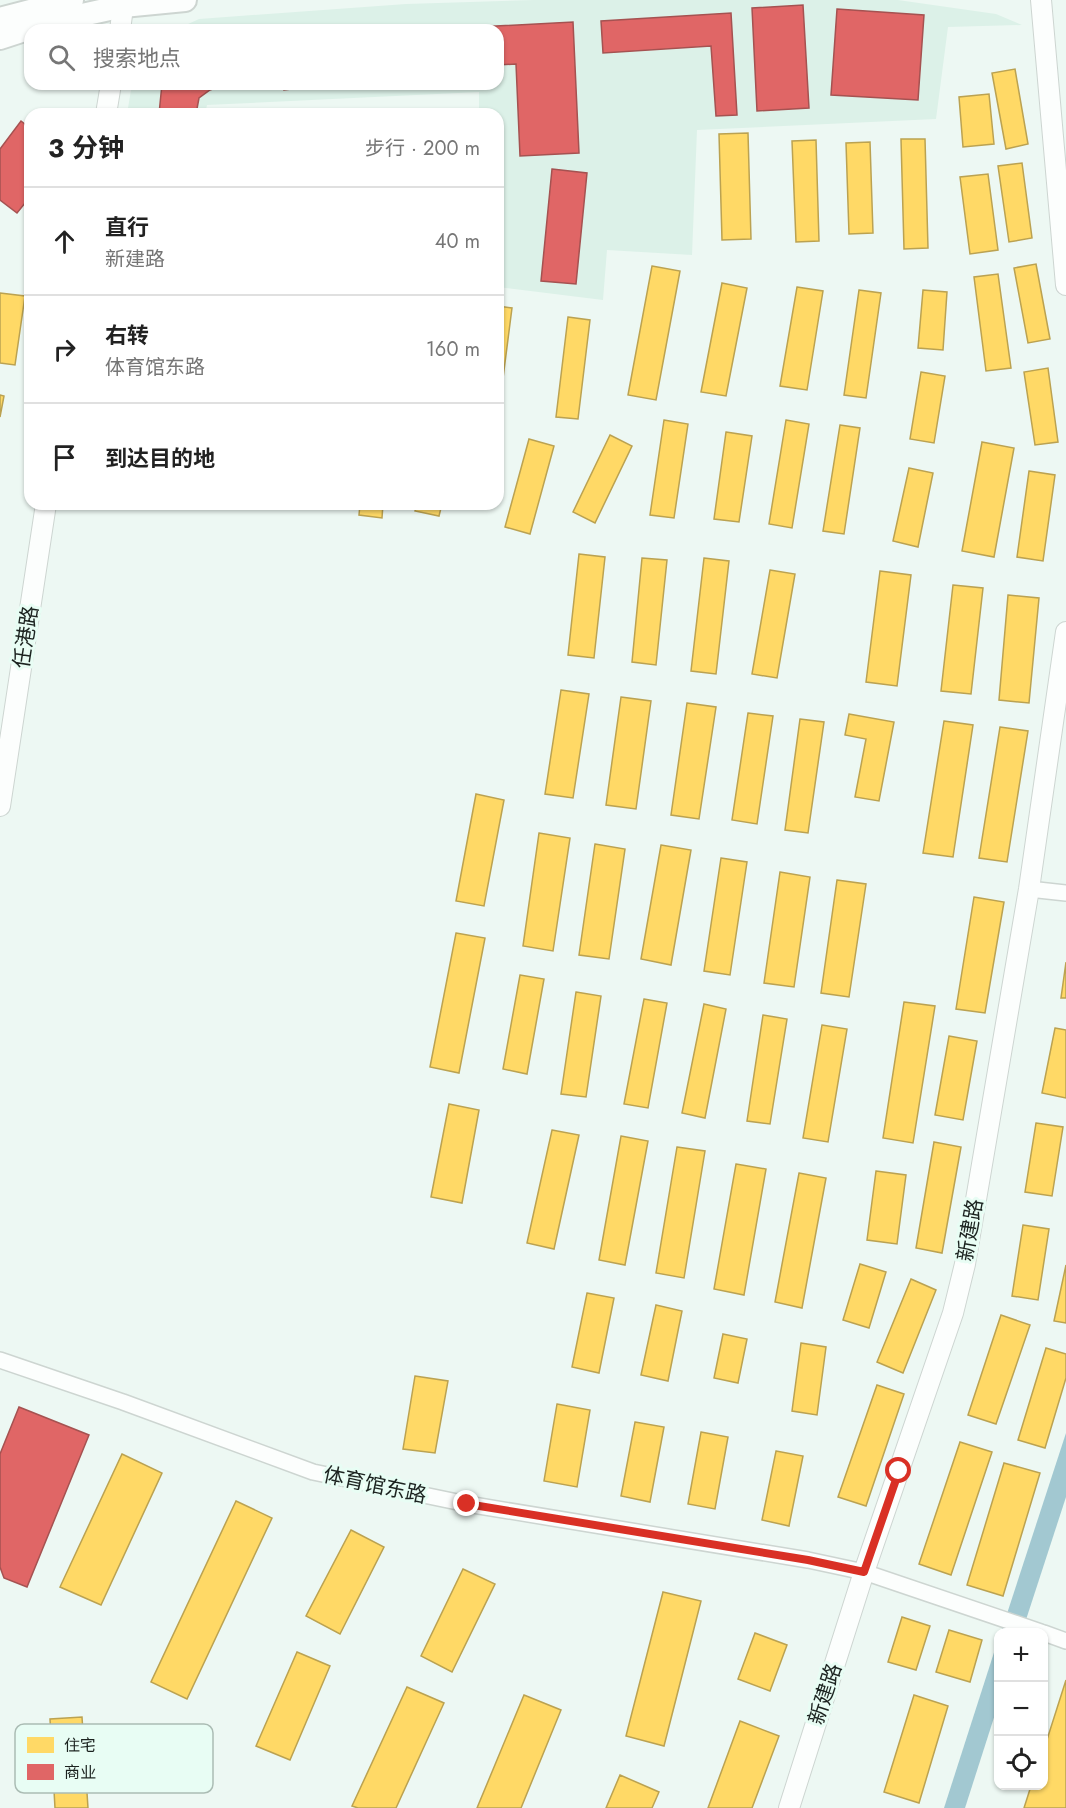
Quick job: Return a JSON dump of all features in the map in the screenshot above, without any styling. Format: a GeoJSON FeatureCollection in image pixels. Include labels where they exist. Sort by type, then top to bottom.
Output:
{"type":"FeatureCollection","features":[{"type":"Feature","properties":{"kind":"main road"},"geometry":{"type":"LineString","coordinates":[[0,19],[72,0]]}},
{"type":"Feature","properties":{"kind":"main road"},"geometry":{"type":"LineString","coordinates":[[43,24],[124,3],[185,0]]}},
{"type":"Feature","properties":{"kind":"main road"},"geometry":{"type":"LineString","coordinates":[[0,38],[24,30]]}},
{"type":"Feature","properties":{"kind":"street"},"geometry":{"type":"LineString","coordinates":[[1041,0],[1066,285]]}},
{"type":"Feature","properties":{"kind":"street"},"geometry":{"type":"LineString","coordinates":[[121,24],[124,3]]}},
{"type":"Feature","properties":{"kind":"street"},"geometry":{"type":"LineString","coordinates":[[107,108],[110,90]]}},
{"type":"Feature","properties":{"kind":"street","name":"任港路"},"geometry":{"type":"LineString","coordinates":[[0,806],[44,510]]}},
{"type":"Feature","properties":{"kind":"street","name":"新建路"},"geometry":{"type":"LineString","coordinates":[[789,1808],[864,1572],[952,1313],[965,1264],[1029,889],[1066,632]]}},
{"type":"Feature","properties":{"kind":"street"},"geometry":{"type":"LineString","coordinates":[[1029,889],[1066,893]]}},
{"type":"Feature","properties":{"kind":"street","name":"体育馆东路"},"geometry":{"type":"LineString","coordinates":[[0,1360],[123,1402],[313,1472],[467,1504],[808,1560],[864,1572],[1029,1628]]}},
{"type":"Feature","properties":{"kind":"street","name":"体育馆东路"},"geometry":{"type":"LineString","coordinates":[[1048,1635],[1066,1641]]}},
{"type":"Feature","properties":{"kind":"shaded area"},"geometry":{"type":"Polygon","coordinates":[[[534,0],[898,0],[996,14],[1022,25],[948,27],[936,119],[697,130],[692,255],[607,250],[603,300],[504,288],[504,108],[479,108],[479,92],[207,105],[206,108],[128,108],[131,90],[504,90],[504,24],[188,24],[199,19],[406,4],[534,0]]]}},
{"type":"Feature","properties":{"kind":"water"},"geometry":{"type":"Polygon","coordinates":[[[1066,1433],[1066,1497],[1023,1628],[1002,1628],[1066,1433]]]}},
{"type":"Feature","properties":{"kind":"water"},"geometry":{"type":"Polygon","coordinates":[[[994,1652],[994,1717],[965,1808],[944,1808],[994,1652]]]}},
{"type":"Feature","properties":{"kind":"building: 住宅"},"geometry":{"type":"Polygon","coordinates":[[[1015,69],[1028,144],[1006,149],[992,73],[1015,69]]]}},
{"type":"Feature","properties":{"kind":"building: 住宅"},"geometry":{"type":"Polygon","coordinates":[[[989,94],[994,144],[963,147],[959,97],[989,94]]]}},
{"type":"Feature","properties":{"kind":"building: 住宅"},"geometry":{"type":"Polygon","coordinates":[[[748,133],[751,239],[722,240],[719,134],[748,133]]]}},
{"type":"Feature","properties":{"kind":"building: 住宅"},"geometry":{"type":"Polygon","coordinates":[[[901,139],[925,139],[928,248],[904,249],[901,139]]]}},
{"type":"Feature","properties":{"kind":"building: 住宅"},"geometry":{"type":"Polygon","coordinates":[[[816,140],[819,241],[796,242],[792,141],[816,140]]]}},
{"type":"Feature","properties":{"kind":"building: 住宅"},"geometry":{"type":"Polygon","coordinates":[[[870,142],[873,233],[849,234],[846,143],[870,142]]]}},
{"type":"Feature","properties":{"kind":"building: 住宅"},"geometry":{"type":"Polygon","coordinates":[[[1022,163],[1032,238],[1009,242],[998,166],[1022,163]]]}},
{"type":"Feature","properties":{"kind":"building: 住宅"},"geometry":{"type":"Polygon","coordinates":[[[988,174],[998,250],[970,254],[960,177],[988,174]]]}},
{"type":"Feature","properties":{"kind":"building: 住宅"},"geometry":{"type":"Polygon","coordinates":[[[1036,264],[1050,339],[1028,343],[1014,268],[1036,264]]]}},
{"type":"Feature","properties":{"kind":"building: 住宅"},"geometry":{"type":"Polygon","coordinates":[[[652,266],[680,271],[656,400],[628,395],[652,266]]]}},
{"type":"Feature","properties":{"kind":"building: 住宅"},"geometry":{"type":"Polygon","coordinates":[[[998,274],[1011,368],[986,371],[974,277],[998,274]]]}},
{"type":"Feature","properties":{"kind":"building: 住宅"},"geometry":{"type":"Polygon","coordinates":[[[722,283],[747,288],[726,396],[701,392],[722,283]]]}},
{"type":"Feature","properties":{"kind":"building: 住宅"},"geometry":{"type":"Polygon","coordinates":[[[797,287],[823,291],[807,390],[780,386],[797,287]]]}},
{"type":"Feature","properties":{"kind":"building: 住宅"},"geometry":{"type":"Polygon","coordinates":[[[859,290],[881,293],[866,398],[844,395],[859,290]]]}},
{"type":"Feature","properties":{"kind":"building: 住宅"},"geometry":{"type":"Polygon","coordinates":[[[923,290],[947,292],[943,350],[918,348],[923,290]]]}},
{"type":"Feature","properties":{"kind":"building: 住宅"},"geometry":{"type":"Polygon","coordinates":[[[0,293],[24,296],[15,365],[0,363],[0,293]]]}},
{"type":"Feature","properties":{"kind":"building: 住宅"},"geometry":{"type":"Polygon","coordinates":[[[504,307],[512,308],[504,370],[504,307]]]}},
{"type":"Feature","properties":{"kind":"building: 住宅"},"geometry":{"type":"Polygon","coordinates":[[[568,317],[590,320],[578,419],[556,417],[568,317]]]}},
{"type":"Feature","properties":{"kind":"building: 住宅"},"geometry":{"type":"Polygon","coordinates":[[[1048,368],[1058,442],[1035,445],[1024,372],[1048,368]]]}},
{"type":"Feature","properties":{"kind":"building: 住宅"},"geometry":{"type":"Polygon","coordinates":[[[921,372],[945,376],[934,443],[910,439],[921,372]]]}},
{"type":"Feature","properties":{"kind":"building: 住宅"},"geometry":{"type":"Polygon","coordinates":[[[0,395],[4,396],[0,417],[0,395]]]}},
{"type":"Feature","properties":{"kind":"building: 住宅"},"geometry":{"type":"Polygon","coordinates":[[[664,420],[688,424],[674,518],[650,515],[664,420]]]}},
{"type":"Feature","properties":{"kind":"building: 住宅"},"geometry":{"type":"Polygon","coordinates":[[[786,420],[809,424],[792,528],[769,524],[786,420]]]}},
{"type":"Feature","properties":{"kind":"building: 住宅"},"geometry":{"type":"Polygon","coordinates":[[[840,425],[860,428],[844,534],[823,531],[840,425]]]}},
{"type":"Feature","properties":{"kind":"building: 住宅"},"geometry":{"type":"Polygon","coordinates":[[[726,432],[752,436],[739,522],[714,519],[726,432]]]}},
{"type":"Feature","properties":{"kind":"building: 住宅"},"geometry":{"type":"Polygon","coordinates":[[[610,435],[632,446],[595,523],[573,512],[610,435]]]}},
{"type":"Feature","properties":{"kind":"building: 住宅"},"geometry":{"type":"Polygon","coordinates":[[[529,439],[554,446],[530,534],[505,527],[529,439]]]}},
{"type":"Feature","properties":{"kind":"building: 住宅"},"geometry":{"type":"Polygon","coordinates":[[[982,442],[1014,448],[994,557],[962,551],[982,442]]]}},
{"type":"Feature","properties":{"kind":"building: 住宅"},"geometry":{"type":"Polygon","coordinates":[[[909,468],[933,473],[918,547],[893,541],[909,468]]]}},
{"type":"Feature","properties":{"kind":"building: 住宅"},"geometry":{"type":"Polygon","coordinates":[[[1029,471],[1055,475],[1043,561],[1017,557],[1029,471]]]}},
{"type":"Feature","properties":{"kind":"building: 住宅"},"geometry":{"type":"Polygon","coordinates":[[[359,510],[383,510],[382,518],[359,515],[359,510]]]}},
{"type":"Feature","properties":{"kind":"building: 住宅"},"geometry":{"type":"Polygon","coordinates":[[[415,510],[440,510],[439,516],[415,510]]]}},
{"type":"Feature","properties":{"kind":"building: 住宅"},"geometry":{"type":"Polygon","coordinates":[[[579,554],[605,557],[594,658],[568,655],[579,554]]]}},
{"type":"Feature","properties":{"kind":"building: 住宅"},"geometry":{"type":"Polygon","coordinates":[[[642,558],[667,560],[656,665],[632,662],[642,558]]]}},
{"type":"Feature","properties":{"kind":"building: 住宅"},"geometry":{"type":"Polygon","coordinates":[[[704,558],[729,561],[716,674],[691,671],[704,558]]]}},
{"type":"Feature","properties":{"kind":"building: 住宅"},"geometry":{"type":"Polygon","coordinates":[[[770,570],[795,574],[777,678],[752,674],[770,570]]]}},
{"type":"Feature","properties":{"kind":"building: 住宅"},"geometry":{"type":"Polygon","coordinates":[[[880,571],[911,575],[897,686],[866,682],[880,571]]]}},
{"type":"Feature","properties":{"kind":"building: 住宅"},"geometry":{"type":"Polygon","coordinates":[[[953,585],[983,588],[971,694],[941,691],[953,585]]]}},
{"type":"Feature","properties":{"kind":"building: 住宅"},"geometry":{"type":"Polygon","coordinates":[[[1008,595],[1039,598],[1029,703],[999,700],[1008,595]]]}},
{"type":"Feature","properties":{"kind":"building: 住宅"},"geometry":{"type":"Polygon","coordinates":[[[561,690],[589,694],[573,798],[545,794],[561,690]]]}},
{"type":"Feature","properties":{"kind":"building: 住宅"},"geometry":{"type":"Polygon","coordinates":[[[621,697],[651,701],[636,809],[606,805],[621,697]]]}},
{"type":"Feature","properties":{"kind":"building: 住宅"},"geometry":{"type":"Polygon","coordinates":[[[687,703],[716,707],[699,819],[671,815],[687,703]]]}},
{"type":"Feature","properties":{"kind":"building: 住宅"},"geometry":{"type":"Polygon","coordinates":[[[748,713],[773,716],[757,824],[732,820],[748,713]]]}},
{"type":"Feature","properties":{"kind":"building: 住宅"},"geometry":{"type":"Polygon","coordinates":[[[849,714],[894,722],[879,801],[855,797],[866,739],[845,735],[849,714]]]}},
{"type":"Feature","properties":{"kind":"building: 住宅"},"geometry":{"type":"Polygon","coordinates":[[[800,719],[824,722],[808,833],[785,830],[800,719]]]}},
{"type":"Feature","properties":{"kind":"building: 住宅"},"geometry":{"type":"Polygon","coordinates":[[[944,721],[973,725],[953,857],[923,853],[944,721]]]}},
{"type":"Feature","properties":{"kind":"building: 住宅"},"geometry":{"type":"Polygon","coordinates":[[[1000,727],[1028,731],[1007,862],[979,858],[1000,727]]]}},
{"type":"Feature","properties":{"kind":"building: 住宅"},"geometry":{"type":"Polygon","coordinates":[[[476,794],[504,800],[484,906],[456,901],[476,794]]]}},
{"type":"Feature","properties":{"kind":"building: 住宅"},"geometry":{"type":"Polygon","coordinates":[[[539,833],[570,838],[553,951],[523,946],[539,833]]]}},
{"type":"Feature","properties":{"kind":"building: 住宅"},"geometry":{"type":"Polygon","coordinates":[[[595,844],[625,849],[609,959],[579,955],[595,844]]]}},
{"type":"Feature","properties":{"kind":"building: 住宅"},"geometry":{"type":"Polygon","coordinates":[[[661,845],[691,850],[671,965],[641,959],[661,845]]]}},
{"type":"Feature","properties":{"kind":"building: 住宅"},"geometry":{"type":"Polygon","coordinates":[[[721,858],[747,862],[730,975],[704,971],[721,858]]]}},
{"type":"Feature","properties":{"kind":"building: 住宅"},"geometry":{"type":"Polygon","coordinates":[[[780,872],[810,877],[794,987],[764,983],[780,872]]]}},
{"type":"Feature","properties":{"kind":"building: 住宅"},"geometry":{"type":"Polygon","coordinates":[[[837,880],[866,884],[849,997],[821,993],[837,880]]]}},
{"type":"Feature","properties":{"kind":"building: 住宅"},"geometry":{"type":"Polygon","coordinates":[[[974,897],[1004,902],[985,1013],[956,1009],[974,897]]]}},
{"type":"Feature","properties":{"kind":"building: 住宅"},"geometry":{"type":"Polygon","coordinates":[[[456,933],[485,938],[459,1073],[430,1067],[456,933]]]}},
{"type":"Feature","properties":{"kind":"building: 住宅"},"geometry":{"type":"Polygon","coordinates":[[[1066,962],[1066,998],[1061,998],[1066,962]]]}},
{"type":"Feature","properties":{"kind":"building: 住宅"},"geometry":{"type":"Polygon","coordinates":[[[520,975],[544,979],[527,1074],[503,1069],[520,975]]]}},
{"type":"Feature","properties":{"kind":"building: 住宅"},"geometry":{"type":"Polygon","coordinates":[[[576,992],[601,996],[586,1097],[561,1094],[576,992]]]}},
{"type":"Feature","properties":{"kind":"building: 住宅"},"geometry":{"type":"Polygon","coordinates":[[[644,999],[667,1003],[648,1108],[624,1104],[644,999]]]}},
{"type":"Feature","properties":{"kind":"building: 住宅"},"geometry":{"type":"Polygon","coordinates":[[[904,1002],[935,1006],[913,1143],[883,1138],[904,1002]]]}},
{"type":"Feature","properties":{"kind":"building: 住宅"},"geometry":{"type":"Polygon","coordinates":[[[704,1004],[726,1009],[705,1118],[682,1113],[704,1004]]]}},
{"type":"Feature","properties":{"kind":"building: 住宅"},"geometry":{"type":"Polygon","coordinates":[[[763,1015],[787,1019],[770,1124],[747,1121],[763,1015]]]}},
{"type":"Feature","properties":{"kind":"building: 住宅"},"geometry":{"type":"Polygon","coordinates":[[[822,1025],[847,1029],[828,1142],[803,1138],[822,1025]]]}},
{"type":"Feature","properties":{"kind":"building: 住宅"},"geometry":{"type":"Polygon","coordinates":[[[1055,1028],[1066,1030],[1066,1098],[1042,1093],[1055,1028]]]}},
{"type":"Feature","properties":{"kind":"building: 住宅"},"geometry":{"type":"Polygon","coordinates":[[[949,1036],[977,1041],[963,1120],[935,1115],[949,1036]]]}},
{"type":"Feature","properties":{"kind":"building: 住宅"},"geometry":{"type":"Polygon","coordinates":[[[449,1104],[479,1110],[462,1203],[431,1197],[449,1104]]]}},
{"type":"Feature","properties":{"kind":"building: 住宅"},"geometry":{"type":"Polygon","coordinates":[[[1036,1123],[1063,1127],[1052,1196],[1025,1192],[1036,1123]]]}},
{"type":"Feature","properties":{"kind":"building: 住宅"},"geometry":{"type":"Polygon","coordinates":[[[552,1130],[579,1135],[554,1249],[527,1243],[552,1130]]]}},
{"type":"Feature","properties":{"kind":"building: 住宅"},"geometry":{"type":"Polygon","coordinates":[[[621,1136],[648,1141],[625,1265],[599,1260],[621,1136]]]}},
{"type":"Feature","properties":{"kind":"building: 住宅"},"geometry":{"type":"Polygon","coordinates":[[[934,1142],[961,1147],[942,1253],[916,1248],[934,1142]]]}},
{"type":"Feature","properties":{"kind":"building: 住宅"},"geometry":{"type":"Polygon","coordinates":[[[677,1147],[705,1151],[684,1278],[656,1273],[677,1147]]]}},
{"type":"Feature","properties":{"kind":"building: 住宅"},"geometry":{"type":"Polygon","coordinates":[[[736,1164],[766,1169],[744,1295],[714,1289],[736,1164]]]}},
{"type":"Feature","properties":{"kind":"building: 住宅"},"geometry":{"type":"Polygon","coordinates":[[[876,1171],[906,1175],[897,1244],[867,1240],[876,1171]]]}},
{"type":"Feature","properties":{"kind":"building: 住宅"},"geometry":{"type":"Polygon","coordinates":[[[799,1173],[826,1178],[802,1308],[775,1302],[799,1173]]]}},
{"type":"Feature","properties":{"kind":"building: 住宅"},"geometry":{"type":"Polygon","coordinates":[[[1023,1225],[1049,1229],[1038,1300],[1012,1296],[1023,1225]]]}},
{"type":"Feature","properties":{"kind":"building: 住宅"},"geometry":{"type":"Polygon","coordinates":[[[860,1264],[886,1272],[869,1328],[843,1320],[860,1264]]]}},
{"type":"Feature","properties":{"kind":"building: 住宅"},"geometry":{"type":"Polygon","coordinates":[[[1066,1265],[1066,1323],[1054,1321],[1066,1265]]]}},
{"type":"Feature","properties":{"kind":"building: 住宅"},"geometry":{"type":"Polygon","coordinates":[[[911,1279],[936,1290],[903,1373],[877,1362],[911,1279]]]}},
{"type":"Feature","properties":{"kind":"building: 住宅"},"geometry":{"type":"Polygon","coordinates":[[[587,1293],[614,1298],[599,1373],[572,1367],[587,1293]]]}},
{"type":"Feature","properties":{"kind":"building: 住宅"},"geometry":{"type":"Polygon","coordinates":[[[656,1305],[682,1311],[668,1381],[641,1375],[656,1305]]]}},
{"type":"Feature","properties":{"kind":"building: 住宅"},"geometry":{"type":"Polygon","coordinates":[[[1001,1315],[1030,1325],[996,1424],[968,1415],[1001,1315]]]}},
{"type":"Feature","properties":{"kind":"building: 住宅"},"geometry":{"type":"Polygon","coordinates":[[[723,1334],[747,1339],[738,1383],[714,1378],[723,1334]]]}},
{"type":"Feature","properties":{"kind":"building: 住宅"},"geometry":{"type":"Polygon","coordinates":[[[801,1343],[826,1347],[817,1415],[792,1411],[801,1343]]]}},
{"type":"Feature","properties":{"kind":"building: 住宅"},"geometry":{"type":"Polygon","coordinates":[[[1046,1348],[1066,1354],[1066,1378],[1045,1448],[1018,1440],[1046,1348]]]}},
{"type":"Feature","properties":{"kind":"building: 住宅"},"geometry":{"type":"Polygon","coordinates":[[[415,1376],[448,1381],[435,1453],[403,1449],[415,1376]]]}},
{"type":"Feature","properties":{"kind":"building: 住宅"},"geometry":{"type":"Polygon","coordinates":[[[877,1385],[904,1394],[866,1506],[838,1497],[877,1385]]]}},
{"type":"Feature","properties":{"kind":"building: 住宅"},"geometry":{"type":"Polygon","coordinates":[[[557,1404],[590,1410],[577,1487],[544,1481],[557,1404]]]}},
{"type":"Feature","properties":{"kind":"building: 住宅"},"geometry":{"type":"Polygon","coordinates":[[[635,1422],[664,1427],[650,1502],[621,1496],[635,1422]]]}},
{"type":"Feature","properties":{"kind":"building: 住宅"},"geometry":{"type":"Polygon","coordinates":[[[701,1432],[728,1437],[715,1509],[688,1504],[701,1432]]]}},
{"type":"Feature","properties":{"kind":"building: 住宅"},"geometry":{"type":"Polygon","coordinates":[[[960,1442],[992,1452],[951,1575],[919,1564],[960,1442]]]}},
{"type":"Feature","properties":{"kind":"building: 住宅"},"geometry":{"type":"Polygon","coordinates":[[[776,1451],[803,1456],[789,1526],[762,1520],[776,1451]]]}},
{"type":"Feature","properties":{"kind":"building: 住宅"},"geometry":{"type":"Polygon","coordinates":[[[122,1454],[162,1473],[101,1605],[60,1587],[122,1454]]]}},
{"type":"Feature","properties":{"kind":"building: 住宅"},"geometry":{"type":"Polygon","coordinates":[[[1004,1463],[1040,1473],[1003,1596],[967,1585],[1004,1463]]]}},
{"type":"Feature","properties":{"kind":"building: 住宅"},"geometry":{"type":"Polygon","coordinates":[[[236,1501],[272,1518],[187,1699],[151,1682],[236,1501]]]}},
{"type":"Feature","properties":{"kind":"building: 住宅"},"geometry":{"type":"Polygon","coordinates":[[[351,1530],[384,1547],[340,1634],[306,1616],[351,1530]]]}},
{"type":"Feature","properties":{"kind":"building: 住宅"},"geometry":{"type":"Polygon","coordinates":[[[463,1569],[495,1584],[452,1672],[421,1656],[463,1569]]]}},
{"type":"Feature","properties":{"kind":"building: 住宅"},"geometry":{"type":"Polygon","coordinates":[[[663,1592],[701,1601],[664,1746],[626,1736],[663,1592]]]}},
{"type":"Feature","properties":{"kind":"building: 住宅"},"geometry":{"type":"Polygon","coordinates":[[[902,1617],[930,1626],[916,1670],[888,1662],[902,1617]]]}},
{"type":"Feature","properties":{"kind":"building: 住宅"},"geometry":{"type":"Polygon","coordinates":[[[949,1630],[982,1640],[970,1682],[936,1672],[949,1630]]]}},
{"type":"Feature","properties":{"kind":"building: 住宅"},"geometry":{"type":"Polygon","coordinates":[[[755,1633],[787,1645],[770,1691],[738,1679],[755,1633]]]}},
{"type":"Feature","properties":{"kind":"building: 住宅"},"geometry":{"type":"Polygon","coordinates":[[[297,1652],[330,1666],[290,1760],[256,1746],[297,1652]]]}},
{"type":"Feature","properties":{"kind":"building: 住宅"},"geometry":{"type":"Polygon","coordinates":[[[1066,1680],[1066,1808],[1024,1808],[1030,1790],[1048,1790],[1048,1736],[1066,1680]]]}},
{"type":"Feature","properties":{"kind":"building: 住宅"},"geometry":{"type":"Polygon","coordinates":[[[407,1687],[444,1703],[396,1808],[352,1806],[407,1687]]]}},
{"type":"Feature","properties":{"kind":"building: 住宅"},"geometry":{"type":"Polygon","coordinates":[[[524,1695],[561,1710],[521,1808],[477,1808],[524,1695]]]}},
{"type":"Feature","properties":{"kind":"building: 住宅"},"geometry":{"type":"Polygon","coordinates":[[[914,1695],[948,1706],[919,1803],[884,1792],[914,1695]]]}},
{"type":"Feature","properties":{"kind":"building: 住宅"},"geometry":{"type":"Polygon","coordinates":[[[82,1717],[82,1724],[50,1724],[50,1719],[82,1717]]]}},
{"type":"Feature","properties":{"kind":"building: 住宅"},"geometry":{"type":"Polygon","coordinates":[[[740,1721],[779,1736],[752,1808],[708,1808],[740,1721]]]}},
{"type":"Feature","properties":{"kind":"building: 住宅"},"geometry":{"type":"Polygon","coordinates":[[[620,1775],[659,1792],[652,1808],[606,1808],[620,1775]]]}},
{"type":"Feature","properties":{"kind":"building: 住宅"},"geometry":{"type":"Polygon","coordinates":[[[54,1793],[87,1793],[88,1808],[55,1808],[54,1793]]]}},
{"type":"Feature","properties":{"kind":"building: 商业"},"geometry":{"type":"Polygon","coordinates":[[[803,5],[809,108],[757,111],[752,8],[803,5]]]}},
{"type":"Feature","properties":{"kind":"building: 商业"},"geometry":{"type":"Polygon","coordinates":[[[837,9],[924,15],[918,100],[831,95],[837,9]]]}},
{"type":"Feature","properties":{"kind":"building: 商业"},"geometry":{"type":"Polygon","coordinates":[[[731,13],[737,115],[716,116],[711,46],[603,53],[601,21],[731,13]]]}},
{"type":"Feature","properties":{"kind":"building: 商业"},"geometry":{"type":"Polygon","coordinates":[[[573,22],[579,153],[520,156],[516,64],[504,65],[504,26],[573,22]]]}},
{"type":"Feature","properties":{"kind":"building: 商业"},"geometry":{"type":"Polygon","coordinates":[[[161,90],[210,90],[199,98],[197,108],[160,108],[161,90]]]}},
{"type":"Feature","properties":{"kind":"building: 商业"},"geometry":{"type":"Polygon","coordinates":[[[21,121],[24,123],[24,204],[17,213],[0,200],[0,149],[21,121]]]}},
{"type":"Feature","properties":{"kind":"building: 商业"},"geometry":{"type":"Polygon","coordinates":[[[552,169],[587,173],[576,284],[541,281],[552,169]]]}},
{"type":"Feature","properties":{"kind":"building: 商业"},"geometry":{"type":"Polygon","coordinates":[[[19,1407],[89,1435],[27,1587],[4,1578],[0,1567],[0,1454],[19,1407]]]}},
{"type":"Feature","properties":{"kind":"route"},"geometry":{"type":"LineString","coordinates":[[467,1504],[808,1560],[864,1572],[899,1471]]}}]}
